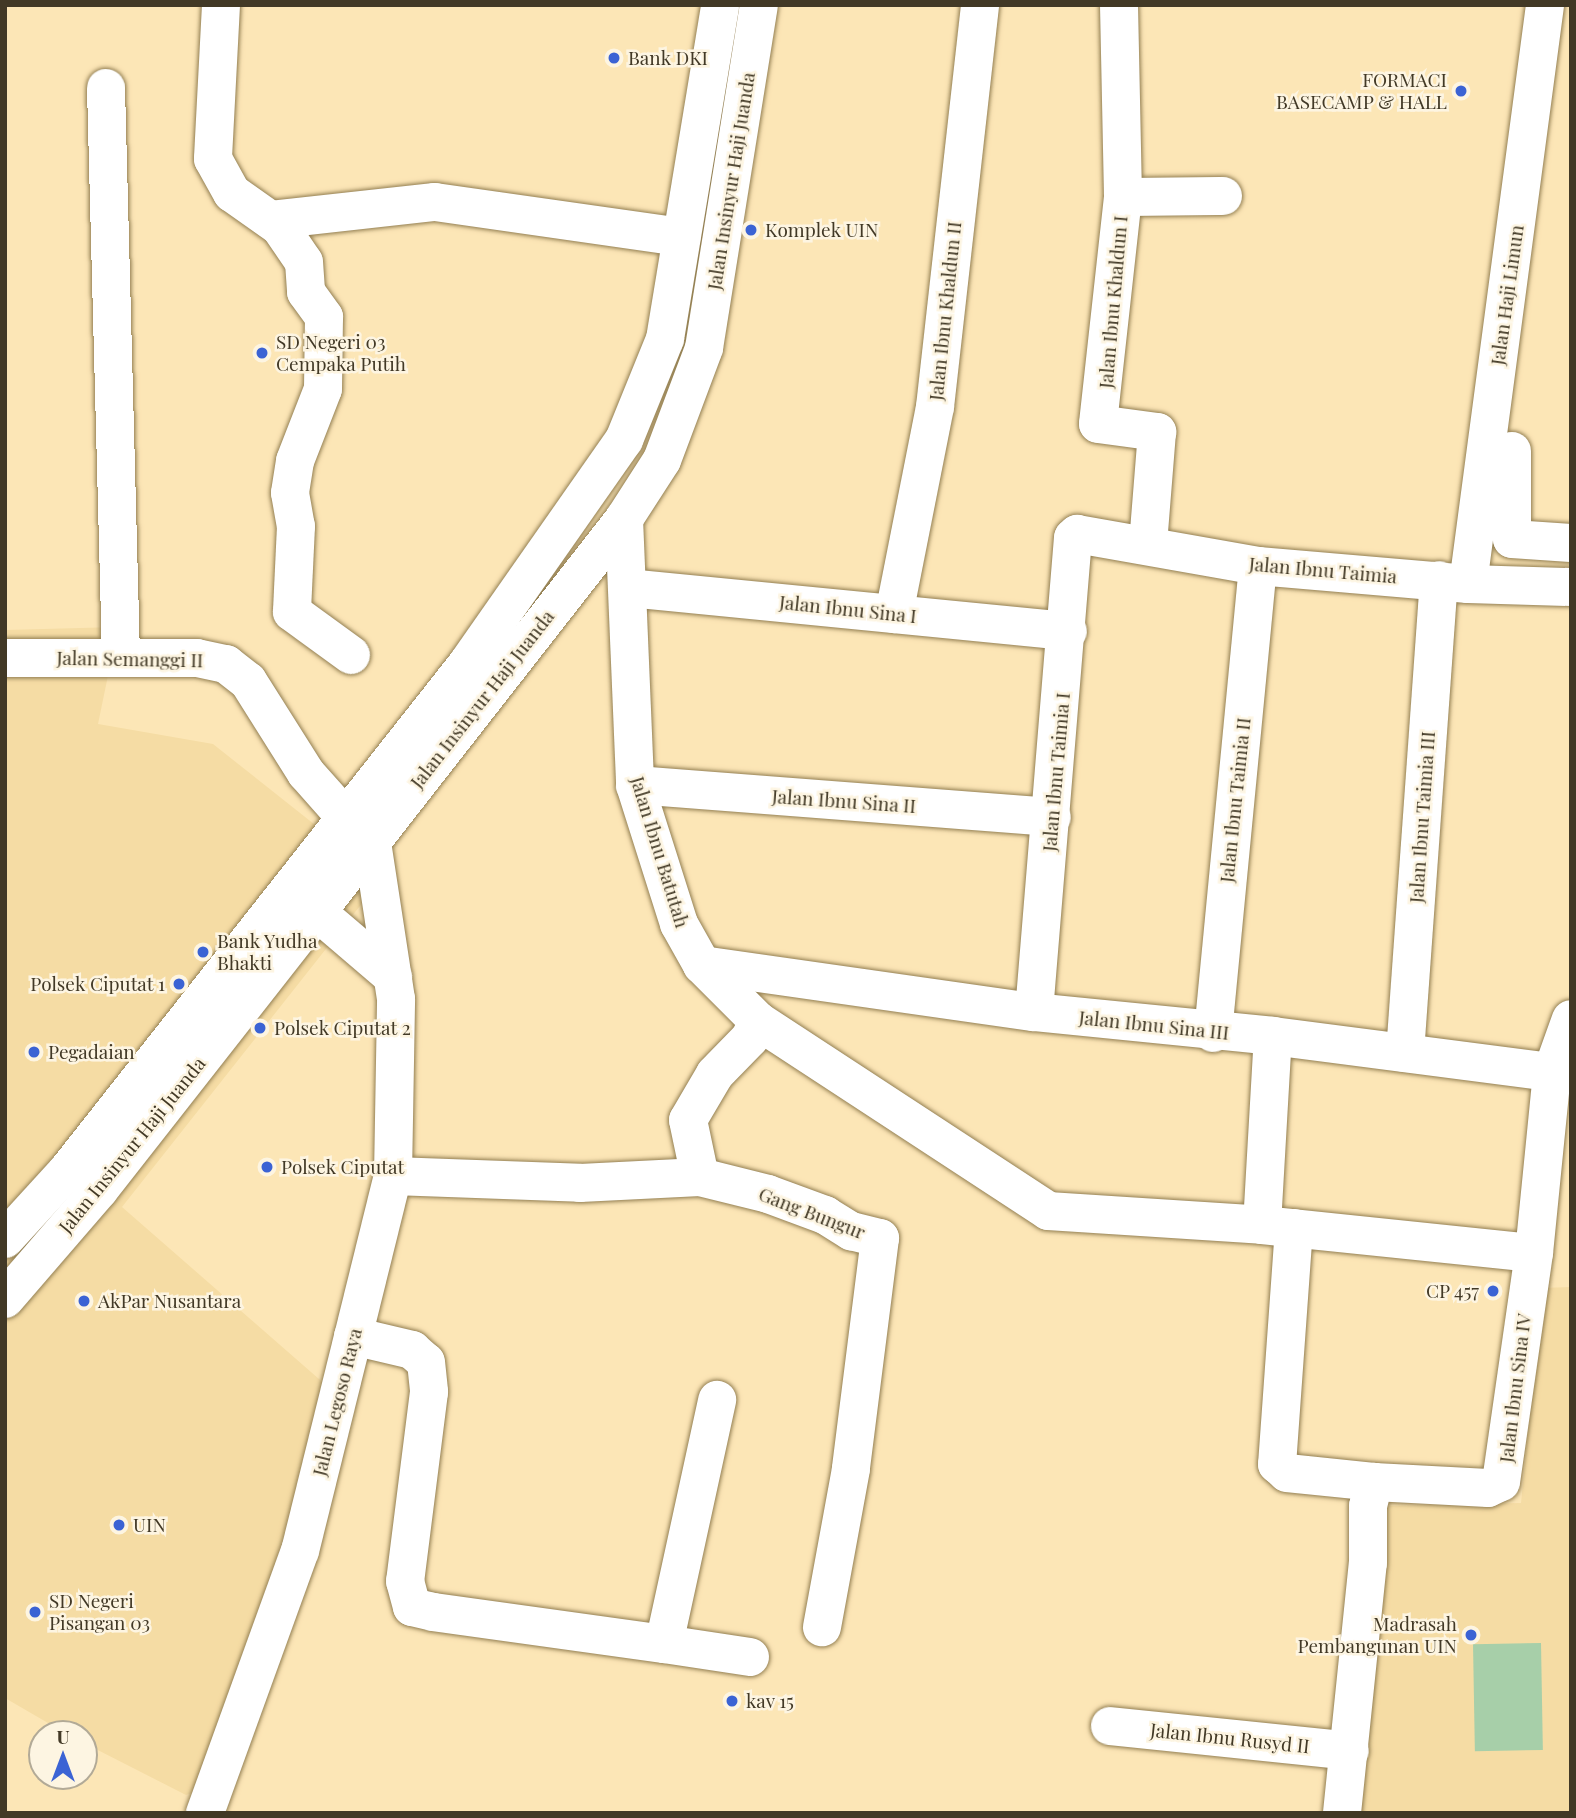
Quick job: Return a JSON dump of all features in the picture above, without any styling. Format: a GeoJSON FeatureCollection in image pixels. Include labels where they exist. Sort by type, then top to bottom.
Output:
{"type":"FeatureCollection","features":[{"type":"Feature","properties":{"kind":"main road"},"geometry":{"type":"LineString","coordinates":[[221,5],[213,159],[232,193],[271,220],[304,262],[306,292],[324,317],[323,389],[295,461],[290,493],[296,526],[292,612],[351,654]]}},
{"type":"Feature","properties":{"kind":"main road","name":"Jalan Insinyur Haji Juanda"},"geometry":{"type":"LineString","coordinates":[[5,1299],[99,1190],[317,912],[359,829],[467,664],[624,440],[665,339],[720,5]]}},
{"type":"Feature","properties":{"kind":"main road","name":"Jalan Insinyur Haji Juanda"},"geometry":{"type":"LineString","coordinates":[[5,1239],[68,1170],[624,519],[662,460],[704,348],[759,5]]}},
{"type":"Feature","properties":{"kind":"main road","name":"Jalan Ibnu Khaldun II"},"geometry":{"type":"LineString","coordinates":[[894,614],[935,407],[980,5]]}},
{"type":"Feature","properties":{"kind":"main road","name":"Jalan Ibnu Khaldun I"},"geometry":{"type":"LineString","coordinates":[[1119,5],[1123,197],[1098,424],[1157,432],[1148,545]]}},
{"type":"Feature","properties":{"kind":"main road","name":"Jalan Haji Limun"},"geometry":{"type":"LineString","coordinates":[[1453,582],[1545,5]]}},
{"type":"Feature","properties":{"kind":"main road"},"geometry":{"type":"LineString","coordinates":[[106,88],[121,657]]}},
{"type":"Feature","properties":{"kind":"main road"},"geometry":{"type":"LineString","coordinates":[[1123,197],[1223,196]]}},
{"type":"Feature","properties":{"kind":"main road"},"geometry":{"type":"LineString","coordinates":[[271,220],[435,202],[682,237]]}},
{"type":"Feature","properties":{"kind":"main road"},"geometry":{"type":"LineString","coordinates":[[1512,451],[1512,539],[1571,543]]}},
{"type":"Feature","properties":{"kind":"main road","name":"Jalan Ibnu Batutah"},"geometry":{"type":"LineString","coordinates":[[624,519],[635,785],[678,924],[702,965],[758,1021],[1048,1211],[1278,1226]]}},
{"type":"Feature","properties":{"kind":"main road","name":"Jalan Ibnu Taimia"},"geometry":{"type":"LineString","coordinates":[[1077,534],[1258,566],[1453,582],[1571,587]]}},
{"type":"Feature","properties":{"kind":"main road","name":"Jalan Ibnu Taimia I"},"geometry":{"type":"LineString","coordinates":[[1034,1012],[1068,631],[1073,538],[1077,534]]}},
{"type":"Feature","properties":{"kind":"main road","name":"Jalan Ibnu Taimia II"},"geometry":{"type":"LineString","coordinates":[[1213,1033],[1258,566]]}},
{"type":"Feature","properties":{"kind":"main road","name":"Jalan Ibnu Taimia III"},"geometry":{"type":"LineString","coordinates":[[1405,1053],[1453,582]]}},
{"type":"Feature","properties":{"kind":"main road","name":"Jalan Ibnu Sina I"},"geometry":{"type":"LineString","coordinates":[[628,588],[1068,631]]}},
{"type":"Feature","properties":{"kind":"main road","name":"Jalan Semanggi II"},"geometry":{"type":"LineString","coordinates":[[5,657],[197,658],[226,664],[248,681],[306,773],[359,829]]}},
{"type":"Feature","properties":{"kind":"main road","name":"Jalan Ibnu Sina II"},"geometry":{"type":"LineString","coordinates":[[635,785],[1052,817]]}},
{"type":"Feature","properties":{"kind":"main road","name":"Jalan Legoso Raya"},"geometry":{"type":"LineString","coordinates":[[205,1813],[300,1551],[393,1176],[393,977],[359,829]]}},
{"type":"Feature","properties":{"kind":"main road"},"geometry":{"type":"LineString","coordinates":[[317,912],[393,977]]}},
{"type":"Feature","properties":{"kind":"main road","name":"Jalan Ibnu Sina III"},"geometry":{"type":"LineString","coordinates":[[702,965],[1034,1012],[1213,1033],[1273,1036],[1552,1072]]}},
{"type":"Feature","properties":{"kind":"main road"},"geometry":{"type":"LineString","coordinates":[[1552,1072],[1571,1019]]}},
{"type":"Feature","properties":{"kind":"main road"},"geometry":{"type":"LineString","coordinates":[[700,1177],[688,1120],[715,1074],[750,1038],[758,1021]]}},
{"type":"Feature","properties":{"kind":"main road"},"geometry":{"type":"LineString","coordinates":[[1273,1036],[1278,1226],[1277,1464],[1287,1473],[1374,1482],[1368,1506],[1350,1751],[1342,1813]]}},
{"type":"Feature","properties":{"kind":"main road","name":"Jalan Ibnu Sina IV"},"geometry":{"type":"LineString","coordinates":[[1374,1482],[1488,1488],[1501,1482],[1534,1252],[1552,1072]]}},
{"type":"Feature","properties":{"kind":"main road","name":"Gang Bungur"},"geometry":{"type":"LineString","coordinates":[[393,1176],[580,1183],[700,1177],[768,1194],[881,1240],[866,1323],[850,1469],[822,1627]]}},
{"type":"Feature","properties":{"kind":"main road"},"geometry":{"type":"LineString","coordinates":[[1278,1226],[1534,1252]]}},
{"type":"Feature","properties":{"kind":"main road"},"geometry":{"type":"LineString","coordinates":[[353,1336],[412,1350],[426,1362],[429,1392],[405,1561],[412,1607],[750,1657]]}},
{"type":"Feature","properties":{"kind":"main road"},"geometry":{"type":"LineString","coordinates":[[664,1644],[717,1400]]}},
{"type":"Feature","properties":{"kind":"main road","name":"Jalan Ibnu Rusyd II"},"geometry":{"type":"LineString","coordinates":[[1110,1726],[1350,1751]]}},
{"type":"Feature","properties":{"kind":"shaded area"},"geometry":{"type":"Polygon","coordinates":[[[118,627],[98,724],[213,744],[382,878],[122,1207],[327,1386],[210,1787],[186,1795],[98,1750],[98,1720],[43,1720],[5,1698],[5,630],[118,627]]]}},
{"type":"Feature","properties":{"kind":"shaded area","name":"Madrasah Pembangunan UIN"},"geometry":{"type":"Polygon","coordinates":[[[1571,1287],[1571,1813],[1358,1813],[1387,1506],[1521,1503],[1543,1288],[1571,1287]]]}},
{"type":"Feature","properties":{"kind":"green space"},"geometry":{"type":"Polygon","coordinates":[[[1541,1643],[1543,1750],[1475,1751],[1473,1644],[1541,1643]]]}},
{"type":"Feature","properties":{"kind":"place","name":"Bank DKI"},"geometry":{"type":"Point","coordinates":[614,58]}},
{"type":"Feature","properties":{"kind":"place","name":"FORMACI BASECAMP & HALL"},"geometry":{"type":"Point","coordinates":[1461,91]}},
{"type":"Feature","properties":{"kind":"place","name":"Komplek UIN"},"geometry":{"type":"Point","coordinates":[751,230]}},
{"type":"Feature","properties":{"kind":"place","name":"SD Negeri 03 Cempaka Putih"},"geometry":{"type":"Point","coordinates":[262,353]}},
{"type":"Feature","properties":{"kind":"place","name":"Bank Yudha Bhakti"},"geometry":{"type":"Point","coordinates":[203,952]}},
{"type":"Feature","properties":{"kind":"place","name":"Polsek Ciputat 1"},"geometry":{"type":"Point","coordinates":[179,984]}},
{"type":"Feature","properties":{"kind":"place","name":"Polsek Ciputat 2"},"geometry":{"type":"Point","coordinates":[260,1028]}},
{"type":"Feature","properties":{"kind":"place","name":"Pegadaian"},"geometry":{"type":"Point","coordinates":[34,1052]}},
{"type":"Feature","properties":{"kind":"place","name":"Polsek Ciputat"},"geometry":{"type":"Point","coordinates":[267,1167]}},
{"type":"Feature","properties":{"kind":"place","name":"CP 457"},"geometry":{"type":"Point","coordinates":[1493,1291]}},
{"type":"Feature","properties":{"kind":"place","name":"AkPar Nusantara"},"geometry":{"type":"Point","coordinates":[84,1301]}},
{"type":"Feature","properties":{"kind":"place","name":"UIN"},"geometry":{"type":"Point","coordinates":[119,1525]}},
{"type":"Feature","properties":{"kind":"place","name":"SD Negeri Pisangan 03"},"geometry":{"type":"Point","coordinates":[35,1612]}},
{"type":"Feature","properties":{"kind":"place","name":"Madrasah Pembangunan UIN"},"geometry":{"type":"Point","coordinates":[1471,1635]}},
{"type":"Feature","properties":{"kind":"place","name":"kav 15"},"geometry":{"type":"Point","coordinates":[732,1701]}}]}
